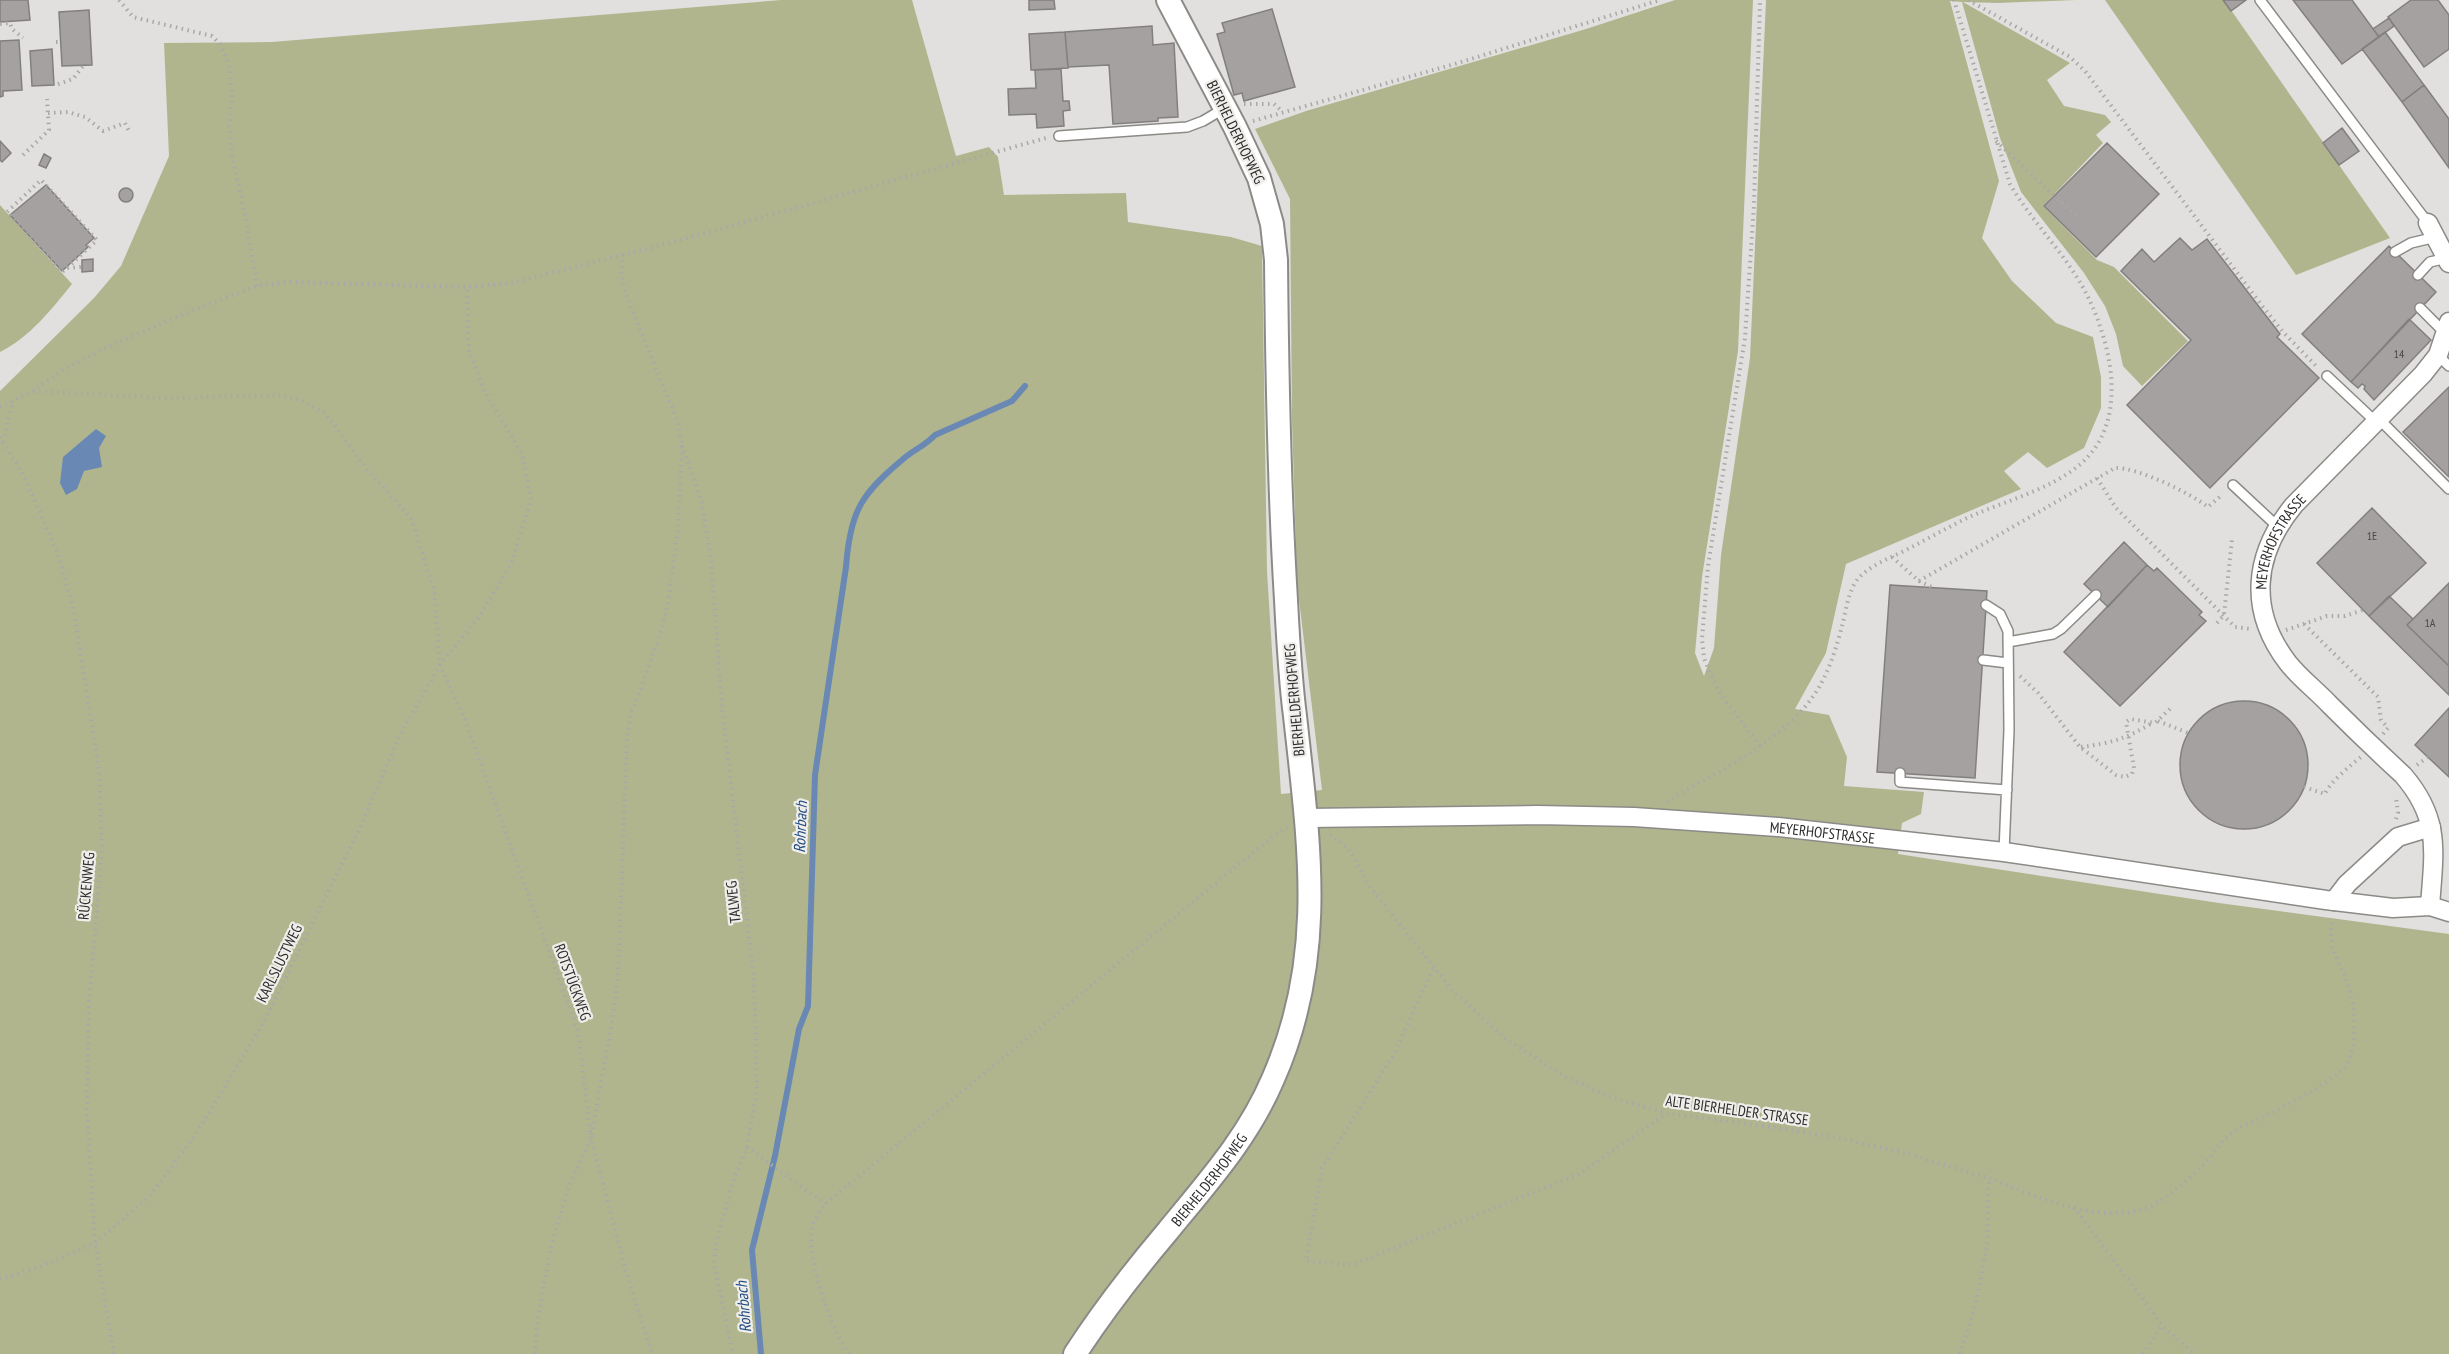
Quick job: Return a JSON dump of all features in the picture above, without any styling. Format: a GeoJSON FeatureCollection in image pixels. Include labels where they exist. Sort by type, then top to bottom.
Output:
{"type":"FeatureCollection","features":[{"type":"Feature","properties":{"kind":"street","name":"BIERHELDERHOFWEG"},"geometry":{"type":"LineString","coordinates":[[1075,1354],[1124,1286],[1234,1151],[1257,1112],[1274,1078],[1292,1031],[1306,961],[1311,895],[1307,818],[1294,712],[1282,541],[1275,248],[1267,199],[1234,111],[1168,0]]}},
{"type":"Feature","properties":{"kind":"street"},"geometry":{"type":"LineString","coordinates":[[2432,230],[2448,260]]}},
{"type":"Feature","properties":{"kind":"street","name":"MEYERHOFSTRASSE"},"geometry":{"type":"LineString","coordinates":[[2430,906],[2434,860],[2432,827],[2418,792],[2289,665],[2267,630],[2261,600],[2261,576],[2266,553],[2277,526],[2294,505],[2424,374],[2443,361],[2448,328]]}},
{"type":"Feature","properties":{"kind":"street","name":"MEYERHOFSTRASSE"},"geometry":{"type":"LineString","coordinates":[[1307,818],[1538,815],[1654,819],[1819,830],[2004,852],[2334,902],[2393,909],[2430,906],[2449,912]]}},
{"type":"Feature","properties":{"kind":"street"},"geometry":{"type":"LineString","coordinates":[[2334,902],[2347,884],[2398,837],[2432,827]]}},
{"type":"Feature","properties":{"kind":"lane"},"geometry":{"type":"LineString","coordinates":[[2260,0],[2432,230],[2395,252]]}},
{"type":"Feature","properties":{"kind":"lane"},"geometry":{"type":"LineString","coordinates":[[1059,136],[1187,127],[1234,111]]}},
{"type":"Feature","properties":{"kind":"lane"},"geometry":{"type":"LineString","coordinates":[[2418,274],[2430,262],[2448,260]]}},
{"type":"Feature","properties":{"kind":"lane"},"geometry":{"type":"LineString","coordinates":[[2420,308],[2448,328]]}},
{"type":"Feature","properties":{"kind":"lane"},"geometry":{"type":"LineString","coordinates":[[2327,376],[2379,421],[2449,489]]}},
{"type":"Feature","properties":{"kind":"lane"},"geometry":{"type":"LineString","coordinates":[[2233,485],[2277,526]]}},
{"type":"Feature","properties":{"kind":"lane"},"geometry":{"type":"LineString","coordinates":[[2008,642],[2053,634],[2096,595]]}},
{"type":"Feature","properties":{"kind":"lane"},"geometry":{"type":"LineString","coordinates":[[1986,605],[2000,614],[2004,621],[2008,642],[2007,790],[2004,852]]}},
{"type":"Feature","properties":{"kind":"lane"},"geometry":{"type":"LineString","coordinates":[[1983,660],[2008,663]]}},
{"type":"Feature","properties":{"kind":"lane"},"geometry":{"type":"LineString","coordinates":[[1900,773],[1900,782],[1953,782],[2007,790]]}},
{"type":"Feature","properties":{"kind":"path"},"geometry":{"type":"LineString","coordinates":[[119,0],[133,17],[212,36],[220,44],[226,56],[232,97],[229,126],[232,156],[257,286]]}},
{"type":"Feature","properties":{"kind":"path"},"geometry":{"type":"LineString","coordinates":[[1234,111],[1283,111],[1468,60],[1660,0]]}},
{"type":"Feature","properties":{"kind":"path"},"geometry":{"type":"LineString","coordinates":[[1760,0],[1754,193],[1745,338],[1708,566],[1702,639],[1704,658],[1721,695],[1760,746]]}},
{"type":"Feature","properties":{"kind":"path"},"geometry":{"type":"LineString","coordinates":[[1654,819],[1669,801],[1760,746],[1801,709],[1818,689],[1836,646],[1851,590],[1864,572],[1966,519],[2030,492],[2077,467],[2100,443],[2111,412],[2110,365],[2101,325],[2088,297],[2065,258],[2029,214],[2010,184],[1954,0]]}},
{"type":"Feature","properties":{"kind":"path"},"geometry":{"type":"LineString","coordinates":[[1968,0],[2070,57],[2085,70],[2263,307],[2300,351],[2327,376]]}},
{"type":"Feature","properties":{"kind":"path"},"geometry":{"type":"LineString","coordinates":[[0,24],[10,23],[23,38]]}},
{"type":"Feature","properties":{"kind":"path"},"geometry":{"type":"LineString","coordinates":[[58,84],[73,79],[82,66]]}},
{"type":"Feature","properties":{"kind":"path"},"geometry":{"type":"LineString","coordinates":[[23,154],[49,130],[47,99]]}},
{"type":"Feature","properties":{"kind":"path"},"geometry":{"type":"LineString","coordinates":[[1234,111],[1243,103],[1274,104],[1283,111]]}},
{"type":"Feature","properties":{"kind":"path"},"geometry":{"type":"LineString","coordinates":[[48,113],[68,112],[85,117],[101,131],[125,123],[129,132]]}},
{"type":"Feature","properties":{"kind":"path"},"geometry":{"type":"LineString","coordinates":[[0,407],[33,391],[59,372],[105,348],[203,306],[257,286],[287,282],[467,287],[511,283],[623,255],[1059,136]]}},
{"type":"Feature","properties":{"kind":"path"},"geometry":{"type":"LineString","coordinates":[[1995,140],[2079,219]]}},
{"type":"Feature","properties":{"kind":"path"},"geometry":{"type":"LineString","coordinates":[[67,268],[97,240],[41,180],[7,212],[62,272],[67,268],[81,267]]}},
{"type":"Feature","properties":{"kind":"path"},"geometry":{"type":"LineString","coordinates":[[535,1354],[538,1317],[551,1247],[567,1191],[591,1138],[612,1023],[618,976],[627,739],[631,714],[658,641],[668,604],[678,530],[682,445],[678,423],[625,292],[621,271],[623,255]]}},
{"type":"Feature","properties":{"kind":"path","name":"KARLSLUSTWEG"},"geometry":{"type":"LineString","coordinates":[[0,1279],[37,1268],[95,1243],[149,1197],[194,1137],[262,1025],[359,830],[399,737],[440,665],[481,614],[511,564],[531,500],[522,454],[485,392],[469,351],[467,287]]}},
{"type":"Feature","properties":{"kind":"path"},"geometry":{"type":"LineString","coordinates":[[33,391],[164,398],[276,395],[302,400],[326,414],[365,467],[411,518],[434,590],[440,665]]}},
{"type":"Feature","properties":{"kind":"path"},"geometry":{"type":"LineString","coordinates":[[3,442],[14,401]]}},
{"type":"Feature","properties":{"kind":"path","name":"RÜCKENWEG"},"geometry":{"type":"LineString","coordinates":[[0,437],[24,477],[57,551],[74,611],[99,771],[102,848],[89,1001],[87,1089],[89,1170],[95,1243],[114,1354]]}},
{"type":"Feature","properties":{"kind":"path","name":"TALWEG"},"geometry":{"type":"LineString","coordinates":[[682,445],[701,500],[711,556],[722,708],[754,978],[757,1089],[747,1148],[734,1178],[717,1241],[714,1264],[733,1354]]}},
{"type":"Feature","properties":{"kind":"path"},"geometry":{"type":"LineString","coordinates":[[1919,581],[2110,470],[2123,468],[2186,493],[2208,507],[2233,485]]}},
{"type":"Feature","properties":{"kind":"path"},"geometry":{"type":"LineString","coordinates":[[2097,478],[2116,508],[2235,627],[2285,630],[2327,616],[2345,616],[2363,610]]}},
{"type":"Feature","properties":{"kind":"path"},"geometry":{"type":"LineString","coordinates":[[2217,623],[2224,615],[2232,539]]}},
{"type":"Feature","properties":{"kind":"path"},"geometry":{"type":"LineString","coordinates":[[1892,557],[1919,581],[1932,587]]}},
{"type":"Feature","properties":{"kind":"path"},"geometry":{"type":"LineString","coordinates":[[2304,624],[2378,697],[2381,720],[2388,728],[2372,746],[2345,769],[2338,780],[2328,786],[2325,794],[2304,787]]}},
{"type":"Feature","properties":{"kind":"path","name":"ROTSTÜCKWEG"},"geometry":{"type":"LineString","coordinates":[[440,665],[463,715],[578,1031],[591,1138],[626,1271],[652,1354]]}},
{"type":"Feature","properties":{"kind":"path"},"geometry":{"type":"LineString","coordinates":[[2008,673],[2019,675],[2030,683],[2080,747],[2116,775],[2125,777],[2132,774],[2134,768],[2127,720],[2158,722],[2188,734]]}},
{"type":"Feature","properties":{"kind":"path"},"geometry":{"type":"LineString","coordinates":[[2158,722],[2171,708]]}},
{"type":"Feature","properties":{"kind":"path"},"geometry":{"type":"LineString","coordinates":[[2080,747],[2113,743],[2129,737],[2152,723]]}},
{"type":"Feature","properties":{"kind":"path"},"geometry":{"type":"LineString","coordinates":[[849,1354],[841,1343],[818,1280],[810,1250],[812,1227],[825,1204],[1276,833],[1307,818]]}},
{"type":"Feature","properties":{"kind":"path","name":"ALTE BIERHELDER STRASSE"},"geometry":{"type":"LineString","coordinates":[[1307,818],[1348,848],[1370,887],[1433,969],[1476,1013],[1507,1040],[1566,1077],[1613,1098],[1666,1113],[1772,1127],[1843,1139],[1905,1153],[1989,1178],[2029,1194],[2074,1207],[2113,1214],[2129,1213],[2155,1204],[2166,1197],[2204,1164],[2232,1132],[2285,1105],[2347,1065],[2353,1042],[2353,1012],[2350,993],[2330,943],[2331,922]]}},
{"type":"Feature","properties":{"kind":"path"},"geometry":{"type":"LineString","coordinates":[[1433,969],[1393,1056],[1322,1168],[1306,1261],[1352,1265],[1579,1174],[1666,1113]]}},
{"type":"Feature","properties":{"kind":"path"},"geometry":{"type":"LineString","coordinates":[[747,1148],[825,1204]]}},
{"type":"Feature","properties":{"kind":"path"},"geometry":{"type":"LineString","coordinates":[[1960,1354],[1976,1304],[1987,1245],[1989,1178]]}},
{"type":"Feature","properties":{"kind":"path"},"geometry":{"type":"LineString","coordinates":[[2074,1207],[2162,1325],[2194,1354]]}},
{"type":"Feature","properties":{"kind":"path"},"geometry":{"type":"LineString","coordinates":[[2143,1354],[2162,1325]]}},
{"type":"Feature","properties":{"kind":"green space"},"geometry":{"type":"Polygon","coordinates":[[[781,0],[912,0],[956,156],[989,147],[998,157],[1004,195],[1126,193],[1128,222],[1231,237],[1262,246],[1267,571],[1281,794],[1322,790],[1297,583],[1292,419],[1290,199],[1255,129],[1306,111],[1586,29],[1675,0],[1753,0],[1738,351],[1702,577],[1695,653],[1704,676],[1714,648],[1721,555],[1750,358],[1766,0],[2076,0],[1963,2],[2070,63],[2047,80],[2064,106],[2105,115],[2111,122],[2096,135],[2103,143],[2043,206],[2097,260],[2114,267],[2188,341],[2142,386],[2123,366],[2116,334],[2105,306],[2084,273],[2021,192],[2000,138],[1962,2],[1950,1],[1999,181],[1982,238],[2012,281],[2056,323],[2093,337],[2101,377],[2101,408],[2084,448],[2047,468],[2028,452],[2004,471],[2021,489],[1846,564],[1826,653],[1795,709],[1829,715],[1847,757],[1844,786],[1924,792],[1921,814],[1902,823],[1898,854],[2219,903],[2449,934],[2449,1354],[0,1354],[0,391],[94,298],[121,266],[169,156],[164,43],[272,42],[781,0]]]}},
{"type":"Feature","properties":{"kind":"green space"},"geometry":{"type":"Polygon","coordinates":[[[2105,0],[2224,0],[2390,238],[2296,275],[2105,0]]]}},
{"type":"Feature","properties":{"kind":"green space"},"geometry":{"type":"Polygon","coordinates":[[[0,205],[72,284],[30,331],[0,352],[0,205]]]}},
{"type":"Feature","properties":{"kind":"water"},"geometry":{"type":"Polygon","coordinates":[[[96,429],[106,436],[99,448],[102,467],[84,471],[77,489],[66,495],[60,483],[63,457],[96,429]]]}},
{"type":"Feature","properties":{"kind":"building"},"geometry":{"type":"Polygon","coordinates":[[[0,0],[28,0],[30,20],[0,22],[0,0]]]}},
{"type":"Feature","properties":{"kind":"building"},"geometry":{"type":"Polygon","coordinates":[[[1029,0],[1054,0],[1055,9],[1029,10],[1029,0]]]}},
{"type":"Feature","properties":{"kind":"building"},"geometry":{"type":"Polygon","coordinates":[[[2223,0],[2246,0],[2231,11],[2223,0]]]}},
{"type":"Feature","properties":{"kind":"building"},"geometry":{"type":"Polygon","coordinates":[[[2293,0],[2352,0],[2379,37],[2342,64],[2293,0]]]}},
{"type":"Feature","properties":{"kind":"building"},"geometry":{"type":"Polygon","coordinates":[[[2411,0],[2438,0],[2449,15],[2449,49],[2424,67],[2388,17],[2411,0]]]}},
{"type":"Feature","properties":{"kind":"building"},"geometry":{"type":"Polygon","coordinates":[[[1272,9],[1295,87],[1244,101],[1242,93],[1234,95],[1217,34],[1225,32],[1222,23],[1272,9]]]}},
{"type":"Feature","properties":{"kind":"building"},"geometry":{"type":"Polygon","coordinates":[[[89,10],[92,65],[62,66],[59,12],[89,10]]]}},
{"type":"Feature","properties":{"kind":"building"},"geometry":{"type":"Polygon","coordinates":[[[2389,18],[2394,26],[2379,37],[2373,29],[2389,18]]]}},
{"type":"Feature","properties":{"kind":"building"},"geometry":{"type":"Polygon","coordinates":[[[1152,26],[1153,45],[1174,43],[1178,117],[1158,118],[1158,121],[1113,124],[1109,65],[1068,67],[1065,32],[1152,26]]]}},
{"type":"Feature","properties":{"kind":"building"},"geometry":{"type":"Polygon","coordinates":[[[1065,32],[1068,68],[1031,70],[1029,34],[1065,32]]]}},
{"type":"Feature","properties":{"kind":"building"},"geometry":{"type":"Polygon","coordinates":[[[2385,32],[2424,85],[2402,102],[2362,49],[2385,32]]]}},
{"type":"Feature","properties":{"kind":"building"},"geometry":{"type":"Polygon","coordinates":[[[19,40],[22,90],[3,91],[3,96],[0,97],[0,41],[19,40]]]}},
{"type":"Feature","properties":{"kind":"building"},"geometry":{"type":"Polygon","coordinates":[[[52,49],[54,85],[32,86],[30,51],[52,49]]]}},
{"type":"Feature","properties":{"kind":"building"},"geometry":{"type":"Polygon","coordinates":[[[1061,69],[1063,101],[1069,101],[1070,110],[1063,111],[1064,126],[1037,128],[1036,114],[1009,115],[1008,89],[1036,88],[1035,70],[1061,69]]]}},
{"type":"Feature","properties":{"kind":"building"},"geometry":{"type":"Polygon","coordinates":[[[2424,85],[2449,119],[2449,168],[2402,102],[2424,85]]]}},
{"type":"Feature","properties":{"kind":"building"},"geometry":{"type":"Polygon","coordinates":[[[2342,128],[2359,151],[2339,165],[2323,143],[2342,128]]]}},
{"type":"Feature","properties":{"kind":"building"},"geometry":{"type":"Polygon","coordinates":[[[0,141],[11,153],[2,162],[0,160],[0,141]]]}},
{"type":"Feature","properties":{"kind":"building"},"geometry":{"type":"Polygon","coordinates":[[[2107,143],[2159,194],[2096,257],[2044,206],[2107,143]]]}},
{"type":"Feature","properties":{"kind":"building"},"geometry":{"type":"Polygon","coordinates":[[[44,154],[51,158],[46,168],[39,165],[44,154]]]}},
{"type":"Feature","properties":{"kind":"building"},"geometry":{"type":"Polygon","coordinates":[[[46,185],[94,238],[86,245],[88,247],[62,271],[10,215],[46,185]]]}},
{"type":"Feature","properties":{"kind":"building"},"geometry":{"type":"Polygon","coordinates":[[[123,188],[129,188],[133,195],[129,202],[123,202],[119,198],[119,192],[123,188]]]}},
{"type":"Feature","properties":{"kind":"building"},"geometry":{"type":"Polygon","coordinates":[[[2180,238],[2192,250],[2207,239],[2280,334],[2277,337],[2319,378],[2210,488],[2127,405],[2191,340],[2121,271],[2142,249],[2154,262],[2180,238]]]}},
{"type":"Feature","properties":{"kind":"building"},"geometry":{"type":"Polygon","coordinates":[[[2389,246],[2436,292],[2351,382],[2302,334],[2389,246]]]}},
{"type":"Feature","properties":{"kind":"building"},"geometry":{"type":"Polygon","coordinates":[[[93,259],[93,271],[82,272],[82,260],[93,259]]]}},
{"type":"Feature","properties":{"kind":"building"},"geometry":{"type":"Polygon","coordinates":[[[2409,319],[2431,340],[2374,400],[2364,389],[2365,386],[2362,384],[2358,388],[2351,382],[2409,319]]]}},
{"type":"Feature","properties":{"kind":"building"},"geometry":{"type":"Polygon","coordinates":[[[2449,387],[2449,477],[2403,432],[2449,387]]]}},
{"type":"Feature","properties":{"kind":"building"},"geometry":{"type":"Polygon","coordinates":[[[2372,508],[2426,563],[2369,616],[2317,563],[2372,508]]]}},
{"type":"Feature","properties":{"kind":"building"},"geometry":{"type":"Polygon","coordinates":[[[2124,542],[2147,565],[2108,607],[2084,584],[2124,542]]]}},
{"type":"Feature","properties":{"kind":"building"},"geometry":{"type":"Polygon","coordinates":[[[2147,565],[2154,571],[2157,568],[2202,612],[2199,615],[2206,621],[2120,706],[2064,652],[2147,565]]]}},
{"type":"Feature","properties":{"kind":"building"},"geometry":{"type":"Polygon","coordinates":[[[2449,583],[2449,666],[2407,625],[2449,583]]]}},
{"type":"Feature","properties":{"kind":"building"},"geometry":{"type":"Polygon","coordinates":[[[1890,585],[1987,591],[1975,778],[1877,772],[1890,585]]]}},
{"type":"Feature","properties":{"kind":"building"},"geometry":{"type":"Polygon","coordinates":[[[2389,596],[2413,619],[2407,625],[2449,666],[2449,695],[2369,616],[2389,596]]]}},
{"type":"Feature","properties":{"kind":"building"},"geometry":{"type":"Polygon","coordinates":[[[2244,701],[2269,706],[2289,720],[2303,740],[2308,765],[2303,790],[2289,810],[2269,824],[2244,829],[2219,824],[2199,810],[2185,790],[2180,765],[2185,740],[2199,720],[2219,706],[2244,701]]]}},
{"type":"Feature","properties":{"kind":"building"},"geometry":{"type":"Polygon","coordinates":[[[2449,708],[2449,777],[2415,745],[2449,708]]]}},
{"type":"Feature","properties":{"kind":"waterway","name":"Rohrbach"},"geometry":{"type":"LineString","coordinates":[[761,1354],[752,1250],[775,1156],[799,1029],[808,1006],[815,775],[854,519],[860,506],[876,484],[910,453],[935,435],[1012,401],[1025,386]]}}]}
